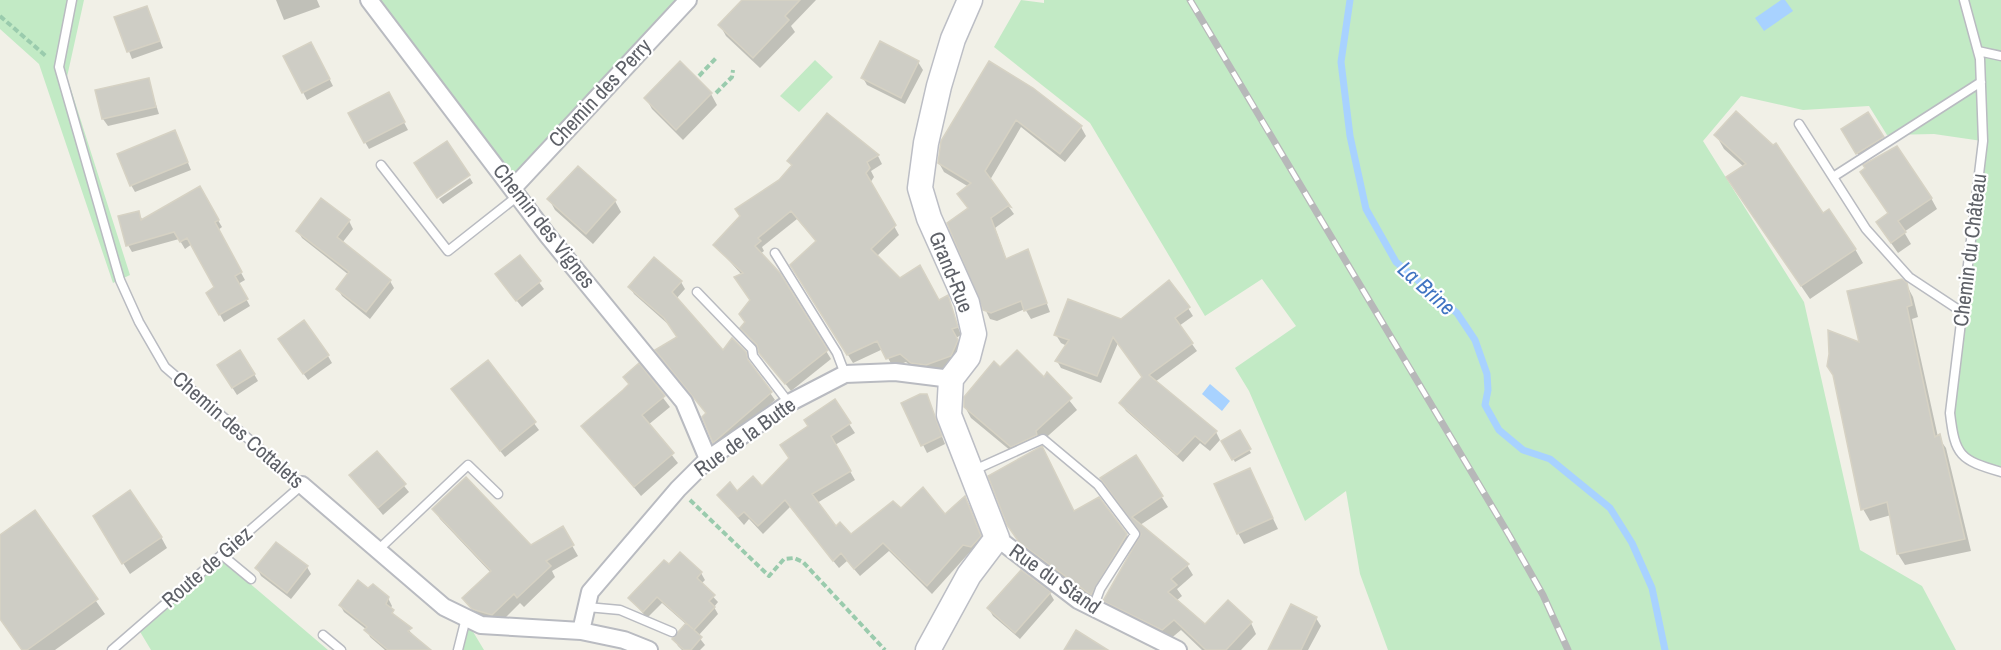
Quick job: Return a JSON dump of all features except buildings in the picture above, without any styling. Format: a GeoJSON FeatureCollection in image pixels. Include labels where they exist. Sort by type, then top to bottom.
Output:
{"type":"FeatureCollection","features":[{"type":"Feature","properties":{"kind":"street","name":"Chemin des Vignes"},"geometry":{"type":"LineString","coordinates":[[369,0],[548,236],[684,402],[708,459]]}},
{"type":"Feature","properties":{"kind":"street","name":"Chemin des Perry"},"geometry":{"type":"LineString","coordinates":[[516,191],[688,0]]}},
{"type":"Feature","properties":{"kind":"street","name":"Grand-Rue"},"geometry":{"type":"LineString","coordinates":[[951,379],[968,357],[974,334],[967,303],[929,218],[920,188],[926,143],[939,86],[953,39],[970,0]]}},
{"type":"Feature","properties":{"kind":"street","name":"Rue de la Butte"},"geometry":{"type":"LineString","coordinates":[[581,631],[590,592],[678,489],[708,459],[789,403],[845,375],[895,372],[951,379]]}},
{"type":"Feature","properties":{"kind":"street"},"geometry":{"type":"LineString","coordinates":[[928,650],[969,575],[997,538],[949,415],[951,379]]}},
{"type":"Feature","properties":{"kind":"street","name":"Chemin des Cottalets"},"geometry":{"type":"LineString","coordinates":[[302,484],[444,607],[466,618],[481,625],[581,631],[624,640],[649,650]]}},
{"type":"Feature","properties":{"kind":"street","name":"Rue du Stand"},"geometry":{"type":"LineString","coordinates":[[997,538],[1078,600],[1178,650]]}},
{"type":"Feature","properties":{"kind":"lane","name":"Chemin des Cottalets"},"geometry":{"type":"LineString","coordinates":[[72,0],[59,67],[120,280],[138,322],[165,367],[302,484]]}},
{"type":"Feature","properties":{"kind":"lane","name":"Chemin du Château"},"geometry":{"type":"LineString","coordinates":[[1964,0],[1978,51],[1983,141],[1950,413],[1953,445],[1972,464],[2001,472]]}},
{"type":"Feature","properties":{"kind":"lane"},"geometry":{"type":"LineString","coordinates":[[1978,51],[2001,56]]}},
{"type":"Feature","properties":{"kind":"lane"},"geometry":{"type":"LineString","coordinates":[[1833,177],[1981,82]]}},
{"type":"Feature","properties":{"kind":"lane"},"geometry":{"type":"LineString","coordinates":[[1799,124],[1866,229],[1909,277],[1962,312]]}},
{"type":"Feature","properties":{"kind":"lane"},"geometry":{"type":"LineString","coordinates":[[381,165],[448,251],[516,191]]}},
{"type":"Feature","properties":{"kind":"lane"},"geometry":{"type":"LineString","coordinates":[[776,253],[837,352],[845,375]]}},
{"type":"Feature","properties":{"kind":"lane"},"geometry":{"type":"LineString","coordinates":[[697,292],[752,349],[753,356],[789,403]]}},
{"type":"Feature","properties":{"kind":"lane"},"geometry":{"type":"LineString","coordinates":[[971,472],[1043,439],[1098,485],[1135,534],[1100,589],[1093,608]]}},
{"type":"Feature","properties":{"kind":"lane"},"geometry":{"type":"LineString","coordinates":[[378,550],[468,465],[498,494]]}},
{"type":"Feature","properties":{"kind":"lane","name":"Route de Giez"},"geometry":{"type":"LineString","coordinates":[[112,650],[302,484]]}},
{"type":"Feature","properties":{"kind":"lane"},"geometry":{"type":"LineString","coordinates":[[222,555],[251,579]]}},
{"type":"Feature","properties":{"kind":"lane"},"geometry":{"type":"LineString","coordinates":[[587,607],[620,610],[672,632]]}},
{"type":"Feature","properties":{"kind":"lane"},"geometry":{"type":"LineString","coordinates":[[458,650],[466,618]]}},
{"type":"Feature","properties":{"kind":"lane"},"geometry":{"type":"LineString","coordinates":[[323,635],[341,650]]}},
{"type":"Feature","properties":{"kind":"path"},"geometry":{"type":"LineString","coordinates":[[0,16],[59,67]]}},
{"type":"Feature","properties":{"kind":"path"},"geometry":{"type":"LineString","coordinates":[[699,76],[717,57]]}},
{"type":"Feature","properties":{"kind":"path"},"geometry":{"type":"LineString","coordinates":[[716,93],[732,77],[733,70]]}},
{"type":"Feature","properties":{"kind":"path"},"geometry":{"type":"LineString","coordinates":[[678,489],[769,576],[784,559],[794,558],[803,562],[885,650]]}},
{"type":"Feature","properties":{"kind":"green space"},"geometry":{"type":"Polygon","coordinates":[[[0,0],[84,0],[67,77],[130,275],[113,283],[39,64],[0,29],[0,0]]]}},
{"type":"Feature","properties":{"kind":"green space"},"geometry":{"type":"Polygon","coordinates":[[[371,0],[684,0],[514,186],[371,0]]]}},
{"type":"Feature","properties":{"kind":"green space"},"geometry":{"type":"Polygon","coordinates":[[[1021,0],[1044,3],[1044,0],[1963,0],[1979,59],[1982,141],[1934,134],[1887,135],[1869,106],[1803,110],[1741,96],[1703,141],[1804,302],[1860,550],[1922,586],[1956,650],[1388,650],[1360,574],[1346,491],[1305,521],[1249,391],[1235,368],[1296,326],[1262,279],[1205,316],[1090,123],[994,47],[1021,0]]]}},
{"type":"Feature","properties":{"kind":"green space"},"geometry":{"type":"Polygon","coordinates":[[[1965,0],[2001,0],[2001,471],[1972,463],[1954,445],[1950,414],[1984,141],[1981,59],[1965,0]]]}},
{"type":"Feature","properties":{"kind":"green space"},"geometry":{"type":"Polygon","coordinates":[[[815,60],[833,77],[799,112],[780,96],[815,60]]]}},
{"type":"Feature","properties":{"kind":"green space"},"geometry":{"type":"Polygon","coordinates":[[[221,559],[328,650],[151,650],[139,630],[221,559]]]}},
{"type":"Feature","properties":{"kind":"green space"},"geometry":{"type":"Polygon","coordinates":[[[469,625],[484,650],[463,650],[469,625]]]}},
{"type":"Feature","properties":{"kind":"water"},"geometry":{"type":"Polygon","coordinates":[[[1781,0],[1785,0],[1793,11],[1764,31],[1755,18],[1781,0]]]}},
{"type":"Feature","properties":{"kind":"water"},"geometry":{"type":"Polygon","coordinates":[[[1210,384],[1230,401],[1222,411],[1202,394],[1210,384]]]}},
{"type":"Feature","properties":{"kind":"waterway","name":"La Brine"},"geometry":{"type":"LineString","coordinates":[[1350,0],[1341,62],[1350,136],[1366,209],[1396,262],[1457,313],[1475,340],[1487,374],[1488,390],[1485,405],[1499,430],[1523,450],[1550,459],[1610,508],[1632,543],[1652,588],[1665,650]]}},
{"type":"Feature","properties":{"kind":"railway"},"geometry":{"type":"LineString","coordinates":[[1190,0],[1509,535],[1543,595],[1568,650]]}}]}
